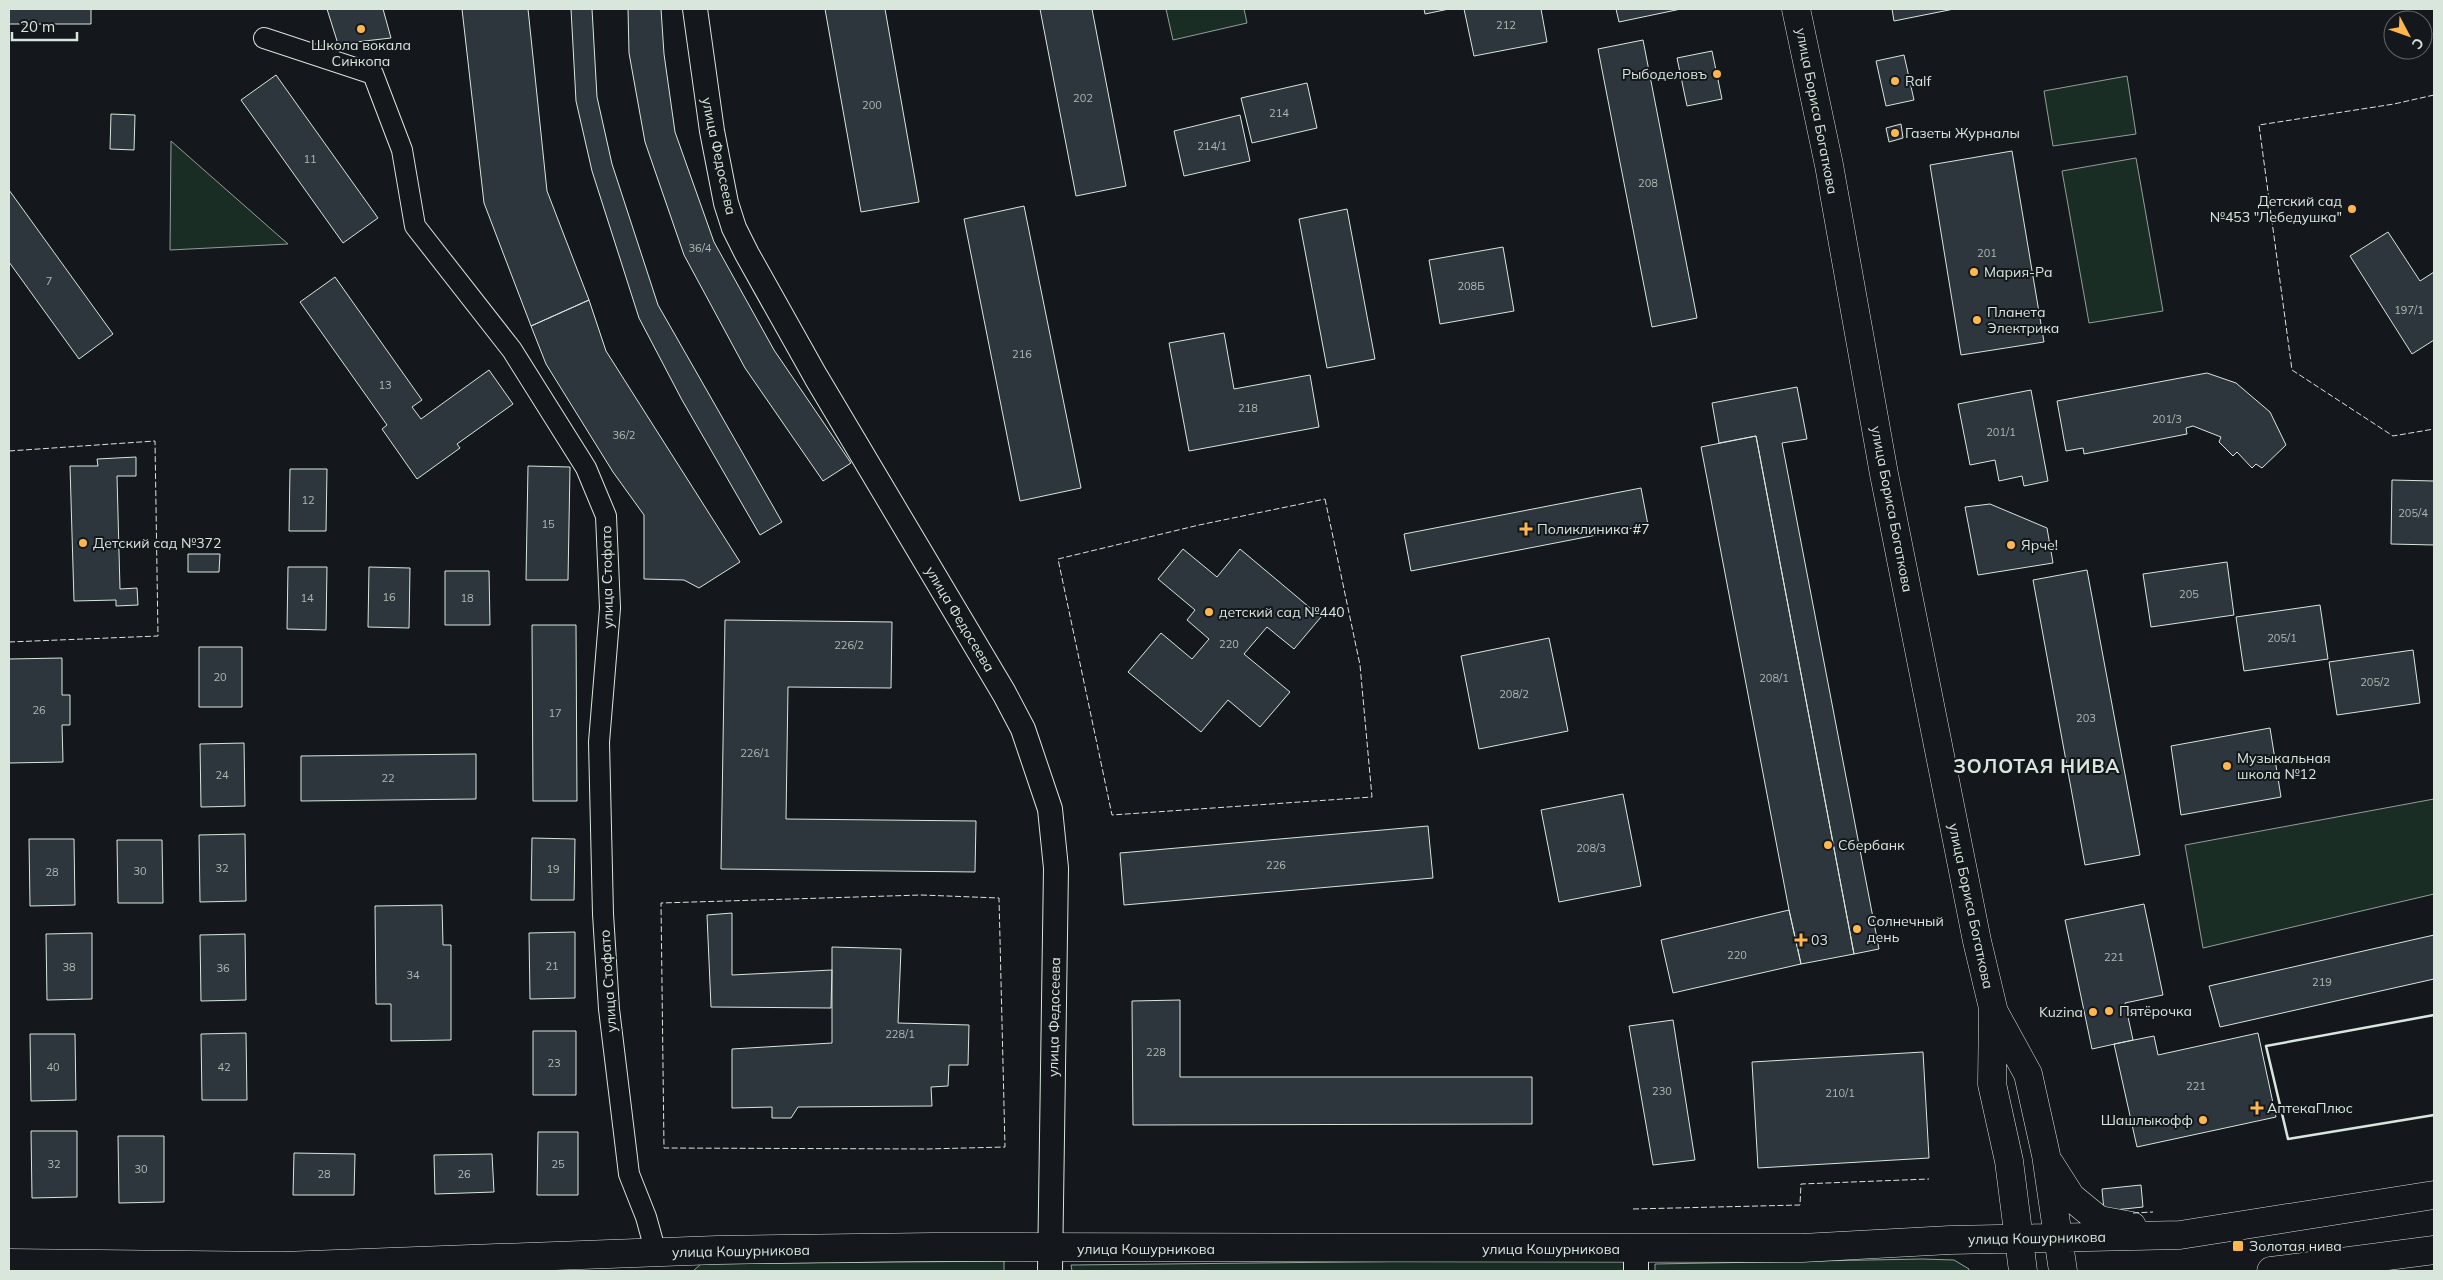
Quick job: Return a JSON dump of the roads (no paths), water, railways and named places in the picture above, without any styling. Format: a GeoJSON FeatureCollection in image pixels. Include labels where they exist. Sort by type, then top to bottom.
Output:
{"type":"FeatureCollection","features":[{"type":"Feature","properties":{"kind":"main road","name":"улица Бориса Богаткова"},"geometry":{"type":"LineString","coordinates":[[1796,9],[1829,165],[1884,474],[1992,1008],[1992,1084],[2009,1161],[2023,1271]]}},
{"type":"Feature","properties":{"kind":"main road","name":"улица Бориса Богаткова"},"geometry":{"type":"LineString","coordinates":[[1992,1008],[2028,1074],[2046,1155],[2063,1271]]}},
{"type":"Feature","properties":{"kind":"main road"},"geometry":{"type":"LineString","coordinates":[[2046,1155],[2071,1197],[2099,1220],[2132,1226],[2198,1232]]}},
{"type":"Feature","properties":{"kind":"main road","name":"улица Кошурникова"},"geometry":{"type":"LineString","coordinates":[[9,1263],[283,1266],[662,1262],[932,1247],[1050,1260],[1636,1260],[1706,1246],[1802,1248],[2018,1238],[2141,1237],[2198,1232],[2434,1195]]}},
{"type":"Feature","properties":{"kind":"main road"},"geometry":{"type":"LineString","coordinates":[[2271,1271],[2434,1250]]}},
{"type":"Feature","properties":{"kind":"street","name":"улица Федосеева"},"geometry":{"type":"LineString","coordinates":[[695,9],[712,131],[726,203],[734,228],[812,368],[1004,693],[1029,744],[1050,810],[1056,868],[1050,1260]]}},
{"type":"Feature","properties":{"kind":"street","name":"улица Стофато"},"geometry":{"type":"LineString","coordinates":[[264,38],[373,74],[402,150],[415,226],[512,350],[586,468],[606,516],[610,608],[599,742],[603,914],[609,1009],[629,1174],[662,1262]]}},
{"type":"Feature","properties":{"kind":"place","name":"Школа вокала Синкопа"},"geometry":{"type":"Point","coordinates":[361,29]}},
{"type":"Feature","properties":{"kind":"place","name":"Рыбоделовъ"},"geometry":{"type":"Point","coordinates":[1717,74]}},
{"type":"Feature","properties":{"kind":"place","name":"Ralf"},"geometry":{"type":"Point","coordinates":[1895,81]}},
{"type":"Feature","properties":{"kind":"place","name":"Газеты Журналы"},"geometry":{"type":"Point","coordinates":[1895,133]}},
{"type":"Feature","properties":{"kind":"place","name":"Детский сад №453 \"Лебедушка\""},"geometry":{"type":"Point","coordinates":[2352,209]}},
{"type":"Feature","properties":{"kind":"place","name":"Мария-Ра"},"geometry":{"type":"Point","coordinates":[1974,272]}},
{"type":"Feature","properties":{"kind":"place","name":"Планета Электрика"},"geometry":{"type":"Point","coordinates":[1977,320]}},
{"type":"Feature","properties":{"kind":"place","name":"Поликлиника #7"},"geometry":{"type":"Point","coordinates":[1526,529]}},
{"type":"Feature","properties":{"kind":"place","name":"Детский сад №372"},"geometry":{"type":"Point","coordinates":[83,543]}},
{"type":"Feature","properties":{"kind":"place","name":"Ярче!"},"geometry":{"type":"Point","coordinates":[2011,545]}},
{"type":"Feature","properties":{"kind":"place","name":"детский сад №440"},"geometry":{"type":"Point","coordinates":[1209,612]}},
{"type":"Feature","properties":{"kind":"place","name":"Музыкальная школа №12"},"geometry":{"type":"Point","coordinates":[2227,766]}},
{"type":"Feature","properties":{"kind":"place","name":"Сбербанк"},"geometry":{"type":"Point","coordinates":[1828,845]}},
{"type":"Feature","properties":{"kind":"place","name":"Солнечный день"},"geometry":{"type":"Point","coordinates":[1857,929]}},
{"type":"Feature","properties":{"kind":"place","name":"03"},"geometry":{"type":"Point","coordinates":[1801,940]}},
{"type":"Feature","properties":{"kind":"place","name":"Пятёрочка"},"geometry":{"type":"Point","coordinates":[2109,1011]}},
{"type":"Feature","properties":{"kind":"place","name":"Kuzina"},"geometry":{"type":"Point","coordinates":[2093,1012]}},
{"type":"Feature","properties":{"kind":"place","name":"АптекаПлюс"},"geometry":{"type":"Point","coordinates":[2257,1108]}},
{"type":"Feature","properties":{"kind":"place","name":"Шашлыкофф"},"geometry":{"type":"Point","coordinates":[2203,1120]}},
{"type":"Feature","properties":{"kind":"place","name":"Золотая нива"},"geometry":{"type":"Point","coordinates":[2238,1246]}},
{"type":"Feature","properties":{"kind":"district","name":"ЗОЛОТАЯ НИВА"},"geometry":{"type":"Point","coordinates":[2037,766]}}]}
